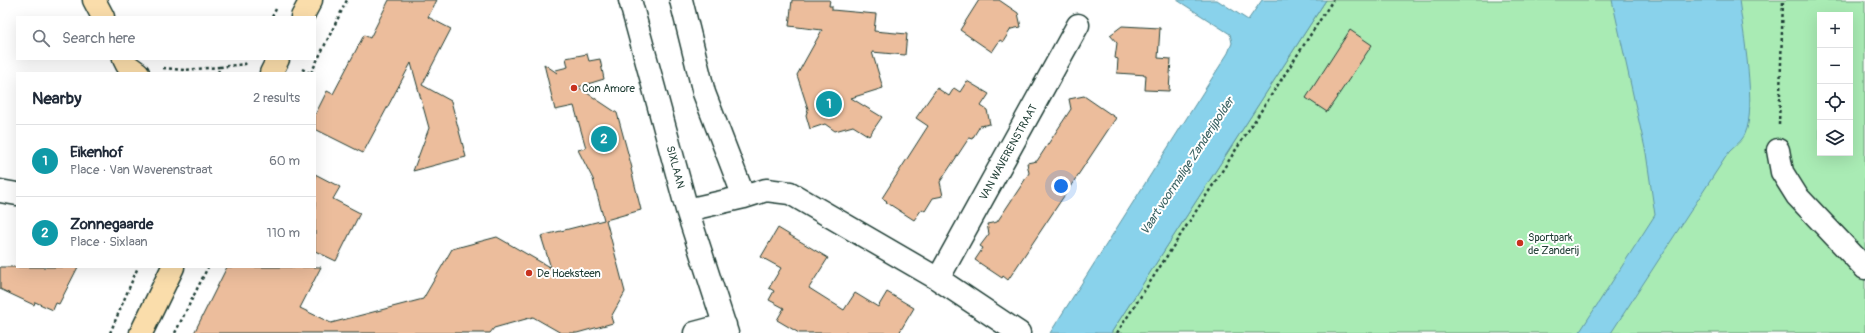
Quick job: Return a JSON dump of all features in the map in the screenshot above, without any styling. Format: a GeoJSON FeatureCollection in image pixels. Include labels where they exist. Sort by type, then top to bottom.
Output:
{"type":"FeatureCollection","features":[{"type":"Feature","properties":{"kind":"main road"},"geometry":{"type":"LineString","coordinates":[[94,0],[102,16]]}},
{"type":"Feature","properties":{"kind":"main road"},"geometry":{"type":"LineString","coordinates":[[303,16],[311,0]]}},
{"type":"Feature","properties":{"kind":"main road"},"geometry":{"type":"LineString","coordinates":[[272,72],[278,60]]}},
{"type":"Feature","properties":{"kind":"main road"},"geometry":{"type":"LineString","coordinates":[[141,333],[173,268]]}},
{"type":"Feature","properties":{"kind":"street","name":"SIXLAAN"},"geometry":{"type":"LineString","coordinates":[[630,0],[687,210],[726,329]]}},
{"type":"Feature","properties":{"kind":"street"},"geometry":{"type":"LineString","coordinates":[[681,0],[704,93],[744,198]]}},
{"type":"Feature","properties":{"kind":"street","name":"VAN WAVERENSTRAAT"},"geometry":{"type":"LineString","coordinates":[[938,279],[1078,25]]}},
{"type":"Feature","properties":{"kind":"street"},"geometry":{"type":"LineString","coordinates":[[1778,150],[1782,172],[1797,196],[1865,268]]}},
{"type":"Feature","properties":{"kind":"street"},"geometry":{"type":"LineString","coordinates":[[687,210],[744,198],[766,190],[790,193],[938,279],[1019,333]]}},
{"type":"Feature","properties":{"kind":"street"},"geometry":{"type":"LineString","coordinates":[[0,191],[16,194]]}},
{"type":"Feature","properties":{"kind":"street"},"geometry":{"type":"LineString","coordinates":[[695,333],[726,329]]}},
{"type":"Feature","properties":{"kind":"path"},"geometry":{"type":"LineString","coordinates":[[311,72],[347,0]]}},
{"type":"Feature","properties":{"kind":"path"},"geometry":{"type":"LineString","coordinates":[[1117,333],[1333,0]]}},
{"type":"Feature","properties":{"kind":"path"},"geometry":{"type":"LineString","coordinates":[[1778,150],[1783,0]]}},
{"type":"Feature","properties":{"kind":"path"},"geometry":{"type":"LineString","coordinates":[[130,66],[184,70],[245,64],[248,60]]}},
{"type":"Feature","properties":{"kind":"path"},"geometry":{"type":"LineString","coordinates":[[218,72],[220,67]]}},
{"type":"Feature","properties":{"kind":"path"},"geometry":{"type":"LineString","coordinates":[[110,333],[138,268]]}},
{"type":"Feature","properties":{"kind":"path"},"geometry":{"type":"LineString","coordinates":[[175,333],[208,268]]}},
{"type":"Feature","properties":{"kind":"green space","name":"Sportpark de Zanderij"},"geometry":{"type":"Polygon","coordinates":[[[1326,0],[1865,0],[1865,333],[1111,333],[1326,0]]]}},
{"type":"Feature","properties":{"kind":"water","name":"Vaart voormalige Zanderijpolder"},"geometry":{"type":"Polygon","coordinates":[[[1177,0],[1217,0],[1248,20],[1262,0],[1326,0],[1111,333],[1050,333],[1228,53],[1232,43],[1230,34],[1177,0]]]}},
{"type":"Feature","properties":{"kind":"water"},"geometry":{"type":"Polygon","coordinates":[[[1612,0],[1739,0],[1746,49],[1750,107],[1744,137],[1729,152],[1611,333],[1579,333],[1655,215],[1646,153],[1612,0]]]}},
{"type":"Feature","properties":{"kind":"building"},"geometry":{"type":"Polygon","coordinates":[[[389,0],[437,0],[428,17],[451,29],[422,85],[451,101],[466,157],[413,171],[429,128],[411,63],[363,153],[316,130],[316,113],[327,91],[333,94],[364,35],[370,38],[389,0]]]}},
{"type":"Feature","properties":{"kind":"building"},"geometry":{"type":"Polygon","coordinates":[[[792,0],[830,0],[829,6],[832,6],[832,10],[876,14],[874,31],[907,34],[905,55],[872,52],[883,88],[851,98],[882,117],[869,136],[853,126],[835,131],[825,124],[810,129],[806,115],[808,109],[797,75],[822,30],[789,26],[792,0]]]}},
{"type":"Feature","properties":{"kind":"building"},"geometry":{"type":"Polygon","coordinates":[[[979,0],[999,0],[1018,13],[1021,27],[1011,29],[1003,42],[1000,40],[992,52],[960,30],[979,0]]]}},
{"type":"Feature","properties":{"kind":"building"},"geometry":{"type":"Polygon","coordinates":[[[1122,26],[1160,28],[1158,58],[1171,59],[1169,91],[1145,90],[1146,75],[1117,73],[1118,59],[1115,58],[1117,43],[1110,35],[1122,26]]]}},
{"type":"Feature","properties":{"kind":"building"},"geometry":{"type":"Polygon","coordinates":[[[1350,30],[1372,45],[1327,112],[1306,98],[1350,30]]]}},
{"type":"Feature","properties":{"kind":"building"},"geometry":{"type":"Polygon","coordinates":[[[587,54],[589,61],[600,59],[604,79],[578,87],[617,113],[632,168],[641,210],[606,220],[625,292],[611,317],[613,323],[577,333],[561,333],[533,317],[494,328],[490,333],[194,333],[226,268],[321,267],[300,308],[331,323],[423,299],[452,249],[497,237],[551,268],[541,236],[604,220],[593,179],[578,150],[586,148],[574,106],[555,110],[544,64],[557,73],[556,70],[568,67],[566,58],[587,54]]]}},
{"type":"Feature","properties":{"kind":"building"},"geometry":{"type":"Polygon","coordinates":[[[967,81],[989,94],[981,106],[987,110],[990,124],[980,126],[972,139],[969,138],[940,182],[943,196],[933,198],[925,211],[922,209],[914,220],[882,198],[928,126],[916,118],[937,88],[949,96],[954,88],[960,92],[967,81]]]}},
{"type":"Feature","properties":{"kind":"building"},"geometry":{"type":"Polygon","coordinates":[[[1084,96],[1116,118],[1008,280],[1003,276],[1002,278],[975,260],[983,248],[980,246],[989,234],[987,224],[997,222],[1021,186],[1029,173],[1027,163],[1037,161],[1071,109],[1069,99],[1084,96]]]}},
{"type":"Feature","properties":{"kind":"building"},"geometry":{"type":"Polygon","coordinates":[[[316,175],[340,187],[333,199],[360,213],[336,261],[316,251],[316,175]]]}},
{"type":"Feature","properties":{"kind":"building"},"geometry":{"type":"Polygon","coordinates":[[[778,228],[828,258],[809,288],[844,310],[855,293],[878,307],[887,292],[914,308],[899,333],[799,333],[777,320],[784,308],[769,300],[774,291],[769,288],[781,268],[761,257],[778,228]]]}},
{"type":"Feature","properties":{"kind":"building"},"geometry":{"type":"Polygon","coordinates":[[[0,267],[77,268],[59,304],[56,303],[53,310],[35,302],[34,305],[0,289],[0,267]]]}},
{"type":"Feature","properties":{"kind":"place","name":"Con Amore"},"geometry":{"type":"Point","coordinates":[574,88]}},
{"type":"Feature","properties":{"kind":"place","name":"Eikenhof"},"geometry":{"type":"Point","coordinates":[829,104]}},
{"type":"Feature","properties":{"kind":"place","name":"Zonnegaarde"},"geometry":{"type":"Point","coordinates":[604,139]}},
{"type":"Feature","properties":{"kind":"place","name":"Sportpark de Zanderij"},"geometry":{"type":"Point","coordinates":[1520,243]}},
{"type":"Feature","properties":{"kind":"place","name":"De Hoeksteen"},"geometry":{"type":"Point","coordinates":[529,273]}}]}
